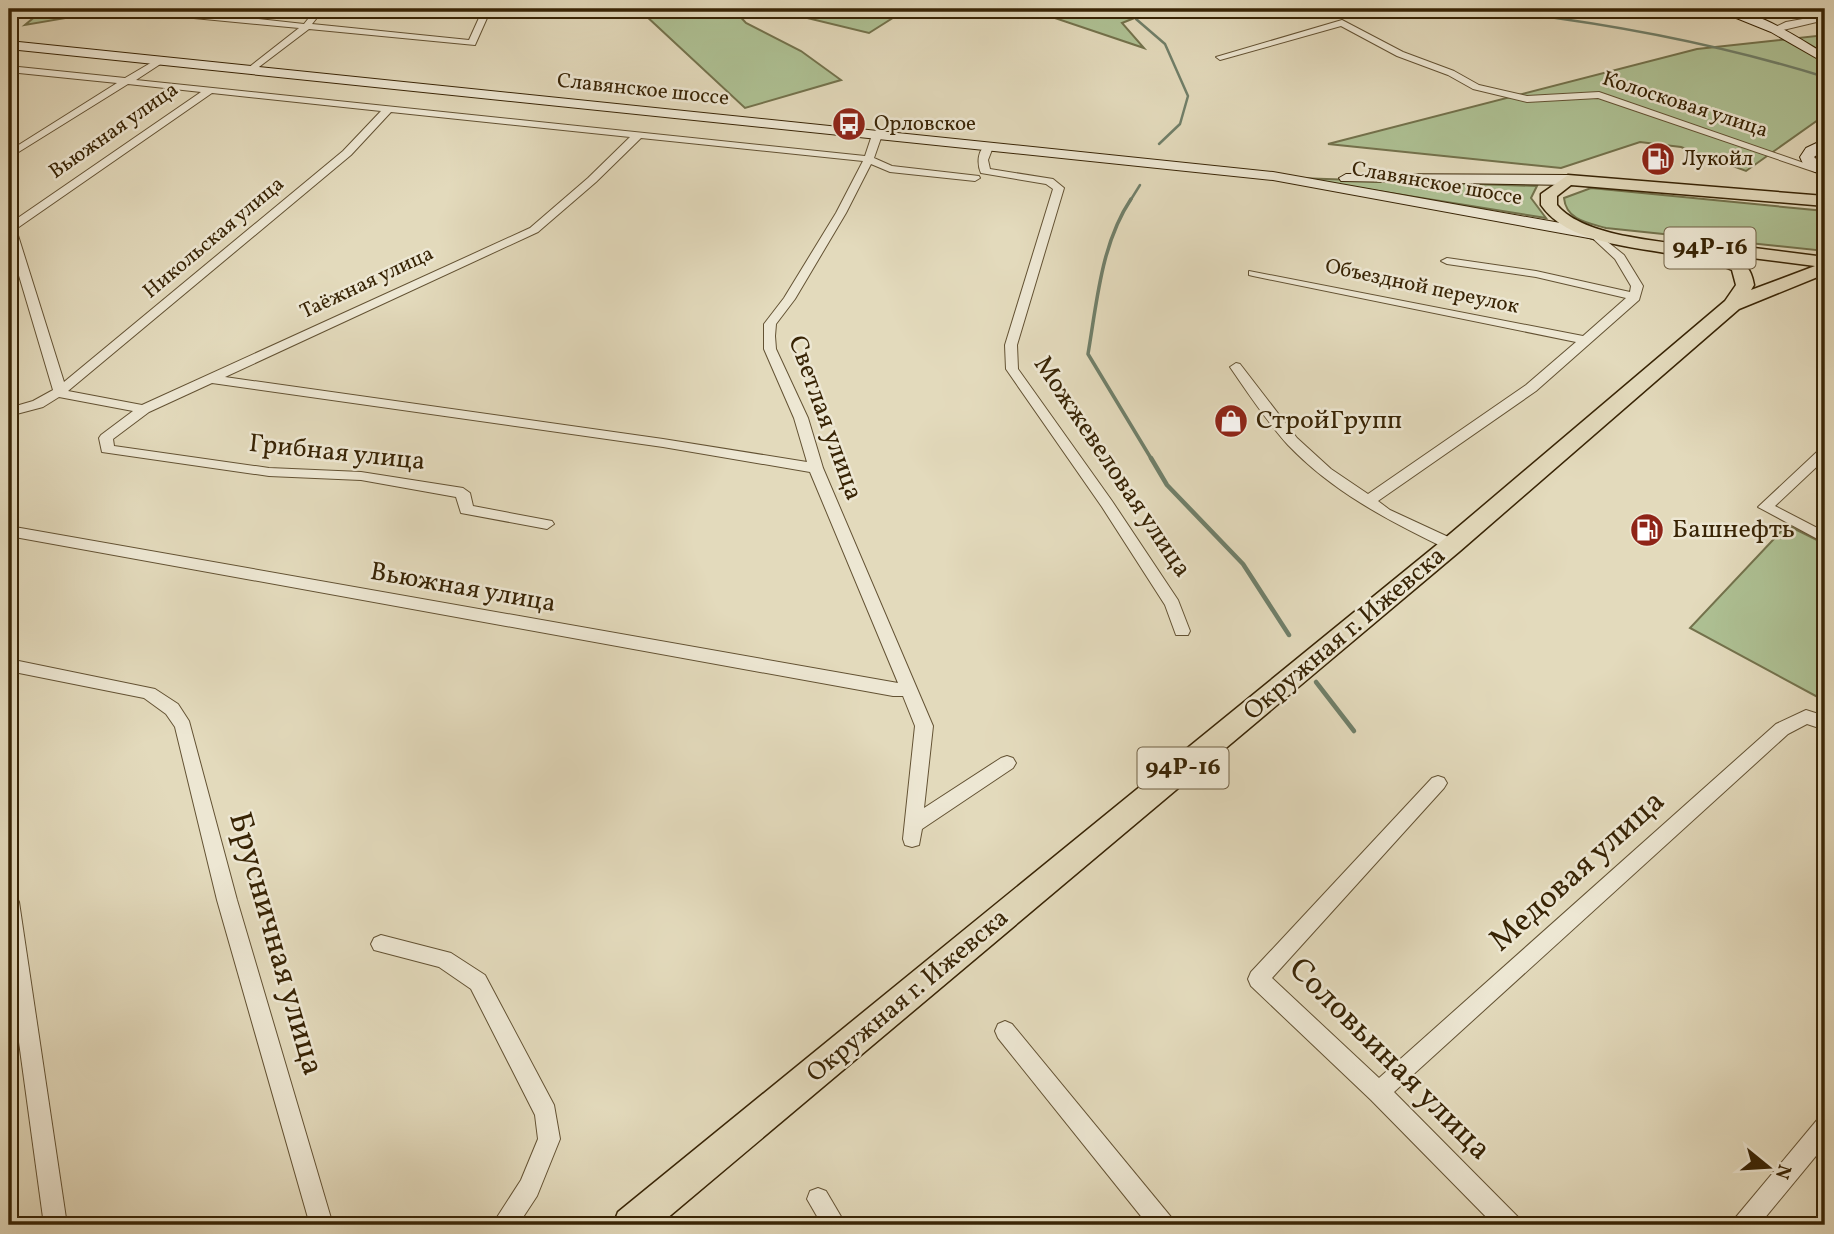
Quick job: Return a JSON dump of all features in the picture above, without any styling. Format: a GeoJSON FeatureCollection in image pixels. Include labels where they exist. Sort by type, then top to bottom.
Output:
{"type":"FeatureCollection","features":[{"type":"Feature","properties":{"kind":"main road"},"geometry":{"type":"LineString","coordinates":[[1720,9],[1775,29],[1825,59]]}},
{"type":"Feature","properties":{"kind":"main road","name":"Славянское шоссе"},"geometry":{"type":"LineString","coordinates":[[9,45],[1273,176],[1594,234]]}},
{"type":"Feature","properties":{"kind":"main road","name":"Колосковая улица"},"geometry":{"type":"LineString","coordinates":[[1822,172],[1810,163],[1807,157],[1811,151],[1825,143]]}},
{"type":"Feature","properties":{"kind":"main road","name":"Славянское шоссе"},"geometry":{"type":"LineString","coordinates":[[1273,176],[1568,180]]}},
{"type":"Feature","properties":{"kind":"main road","name":"94Р-16"},"geometry":{"type":"LineString","coordinates":[[1825,201],[1568,180],[1549,194],[1549,205],[1558,217],[1594,234],[1825,262]]}},
{"type":"Feature","properties":{"kind":"main road","name":"94Р-16"},"geometry":{"type":"LineString","coordinates":[[1792,198],[1825,195]]}},
{"type":"Feature","properties":{"kind":"main road","name":"Окружная г. Ижевска"},"geometry":{"type":"LineString","coordinates":[[631,1225],[1452,545],[1731,306],[1745,285],[1743,272],[1729,260],[1594,234]]}},
{"type":"Feature","properties":{"kind":"main road","name":"Окружная г. Ижевска"},"geometry":{"type":"LineString","coordinates":[[1731,306],[1800,275],[1825,269]]}},
{"type":"Feature","properties":{"kind":"street"},"geometry":{"type":"LineString","coordinates":[[240,20],[249,9]]}},
{"type":"Feature","properties":{"kind":"street"},"geometry":{"type":"LineString","coordinates":[[251,70],[306,26],[320,9]]}},
{"type":"Feature","properties":{"kind":"street"},"geometry":{"type":"LineString","coordinates":[[172,11],[472,43],[487,9]]}},
{"type":"Feature","properties":{"kind":"street"},"geometry":{"type":"LineString","coordinates":[[1775,29],[1825,18]]}},
{"type":"Feature","properties":{"kind":"street","name":"Колосковая улица"},"geometry":{"type":"LineString","coordinates":[[1220,57],[1342,23],[1400,54],[1451,73],[1476,87],[1527,99],[1599,95],[1822,172]]}},
{"type":"Feature","properties":{"kind":"street"},"geometry":{"type":"LineString","coordinates":[[9,155],[159,61]]}},
{"type":"Feature","properties":{"kind":"street"},"geometry":{"type":"LineString","coordinates":[[9,69],[869,159],[890,169],[975,178]]}},
{"type":"Feature","properties":{"kind":"street","name":"Вьюжная улица"},"geometry":{"type":"LineString","coordinates":[[60,391],[10,228],[210,90]]}},
{"type":"Feature","properties":{"kind":"street","name":"Никольская улица"},"geometry":{"type":"LineString","coordinates":[[9,412],[38,404],[60,391],[347,153],[388,109]]}},
{"type":"Feature","properties":{"kind":"street","name":"Таёжная улица"},"geometry":{"type":"LineString","coordinates":[[107,449],[106,438],[144,409],[534,230],[592,180],[638,135]]}},
{"type":"Feature","properties":{"kind":"street","name":"Светлая улица"},"geometry":{"type":"LineString","coordinates":[[877,135],[869,159],[834,223],[789,299],[770,324],[770,349],[801,418],[816,468],[923,726],[913,832],[1007,763]]}},
{"type":"Feature","properties":{"kind":"street","name":"Можжевеловая улица"},"geometry":{"type":"LineString","coordinates":[[988,147],[983,160],[985,171],[1049,181],[1059,188],[1011,345],[1012,369],[1107,504],[1172,604],[1182,631]]}},
{"type":"Feature","properties":{"kind":"street"},"geometry":{"type":"LineString","coordinates":[[1368,501],[1531,388],[1635,297],[1637,286],[1620,257],[1594,234]]}},
{"type":"Feature","properties":{"kind":"street"},"geometry":{"type":"LineString","coordinates":[[1447,261],[1536,274],[1635,297]]}},
{"type":"Feature","properties":{"kind":"street","name":"Объездной переулок"},"geometry":{"type":"LineString","coordinates":[[1253,273],[1584,340]]}},
{"type":"Feature","properties":{"kind":"street"},"geometry":{"type":"LineString","coordinates":[[1236,367],[1292,441],[1326,472],[1385,513],[1452,545]]}},
{"type":"Feature","properties":{"kind":"street"},"geometry":{"type":"LineString","coordinates":[[207,378],[649,441],[816,468]]}},
{"type":"Feature","properties":{"kind":"street"},"geometry":{"type":"LineString","coordinates":[[60,391],[65,395],[144,409]]}},
{"type":"Feature","properties":{"kind":"street","name":"Грибная улица"},"geometry":{"type":"LineString","coordinates":[[107,449],[270,472],[361,476],[463,493],[466,510],[547,524]]}},
{"type":"Feature","properties":{"kind":"street"},"geometry":{"type":"LineString","coordinates":[[1825,452],[1765,508],[1825,538]]}},
{"type":"Feature","properties":{"kind":"street","name":"Вьюжная улица"},"geometry":{"type":"LineString","coordinates":[[9,531],[893,690],[908,690]]}},
{"type":"Feature","properties":{"kind":"street","name":"Брусничная улица"},"geometry":{"type":"LineString","coordinates":[[9,665],[149,693],[172,709],[183,726],[227,900],[322,1225]]}},
{"type":"Feature","properties":{"kind":"street","name":"Медовая улица"},"geometry":{"type":"LineString","coordinates":[[1379,1092],[1782,729],[1806,718],[1825,723]]}},
{"type":"Feature","properties":{"kind":"street","name":"Соловьиная улица"},"geometry":{"type":"LineString","coordinates":[[1438,782],[1258,979],[1379,1092],[1510,1225]]}},
{"type":"Feature","properties":{"kind":"street"},"geometry":{"type":"LineString","coordinates":[[9,902],[56,1225]]}},
{"type":"Feature","properties":{"kind":"street"},"geometry":{"type":"LineString","coordinates":[[381,944],[444,959],[478,982],[546,1113],[549,1139],[529,1188],[504,1225]]}},
{"type":"Feature","properties":{"kind":"street"},"geometry":{"type":"LineString","coordinates":[[1005,1031],[1163,1225]]}},
{"type":"Feature","properties":{"kind":"street"},"geometry":{"type":"LineString","coordinates":[[1744,1225],[1825,1128]]}},
{"type":"Feature","properties":{"kind":"street"},"geometry":{"type":"LineString","coordinates":[[818,1199],[835,1225]]}},
{"type":"Feature","properties":{"kind":"green space"},"geometry":{"type":"Polygon","coordinates":[[[44,9],[118,9],[25,25],[44,9]]]}},
{"type":"Feature","properties":{"kind":"green space"},"geometry":{"type":"Polygon","coordinates":[[[647,9],[733,9],[746,23],[801,51],[841,80],[745,108],[644,14],[647,9]]]}},
{"type":"Feature","properties":{"kind":"green space"},"geometry":{"type":"Polygon","coordinates":[[[770,9],[1157,9],[1122,23],[1144,48],[1052,17],[896,16],[869,33],[770,9]]]}},
{"type":"Feature","properties":{"kind":"green space"},"geometry":{"type":"Polygon","coordinates":[[[1825,35],[1825,115],[1746,171],[1681,147],[1640,142],[1561,168],[1328,144],[1697,49],[1825,35]]]}},
{"type":"Feature","properties":{"kind":"green space"},"geometry":{"type":"Polygon","coordinates":[[[1297,178],[1537,186],[1531,198],[1546,218],[1297,178]]]}},
{"type":"Feature","properties":{"kind":"green space"},"geometry":{"type":"Polygon","coordinates":[[[1591,188],[1825,211],[1825,251],[1606,228],[1573,216],[1566,205],[1564,198],[1591,188]]]}},
{"type":"Feature","properties":{"kind":"green space"},"geometry":{"type":"Polygon","coordinates":[[[1787,525],[1825,544],[1825,701],[1690,628],[1787,525]]]}},
{"type":"Feature","properties":{"kind":"waterway"},"geometry":{"type":"LineString","coordinates":[[1483,9],[1656,35],[1825,77]]}},
{"type":"Feature","properties":{"kind":"waterway"},"geometry":{"type":"LineString","coordinates":[[1136,19],[1165,44],[1188,96],[1180,124],[1159,144]]}},
{"type":"Feature","properties":{"kind":"waterway"},"geometry":{"type":"LineString","coordinates":[[1130,201],[1140,185]]}},
{"type":"Feature","properties":{"kind":"waterway"},"geometry":{"type":"LineString","coordinates":[[1131,199],[1121,216],[1107,254],[1088,354],[1152,460]]}},
{"type":"Feature","properties":{"kind":"waterway"},"geometry":{"type":"LineString","coordinates":[[1151,458],[1167,485],[1243,564],[1289,635]]}},
{"type":"Feature","properties":{"kind":"waterway"},"geometry":{"type":"LineString","coordinates":[[1316,682],[1354,731]]}},
{"type":"Feature","properties":{"kind":"place","name":"Орловское"},"geometry":{"type":"Point","coordinates":[849,124]}},
{"type":"Feature","properties":{"kind":"place","name":"Лукойл"},"geometry":{"type":"Point","coordinates":[1658,159]}},
{"type":"Feature","properties":{"kind":"place","name":"СтройГрупп"},"geometry":{"type":"Point","coordinates":[1231,421]}},
{"type":"Feature","properties":{"kind":"place","name":"Башнефть"},"geometry":{"type":"Point","coordinates":[1647,530]}}]}
